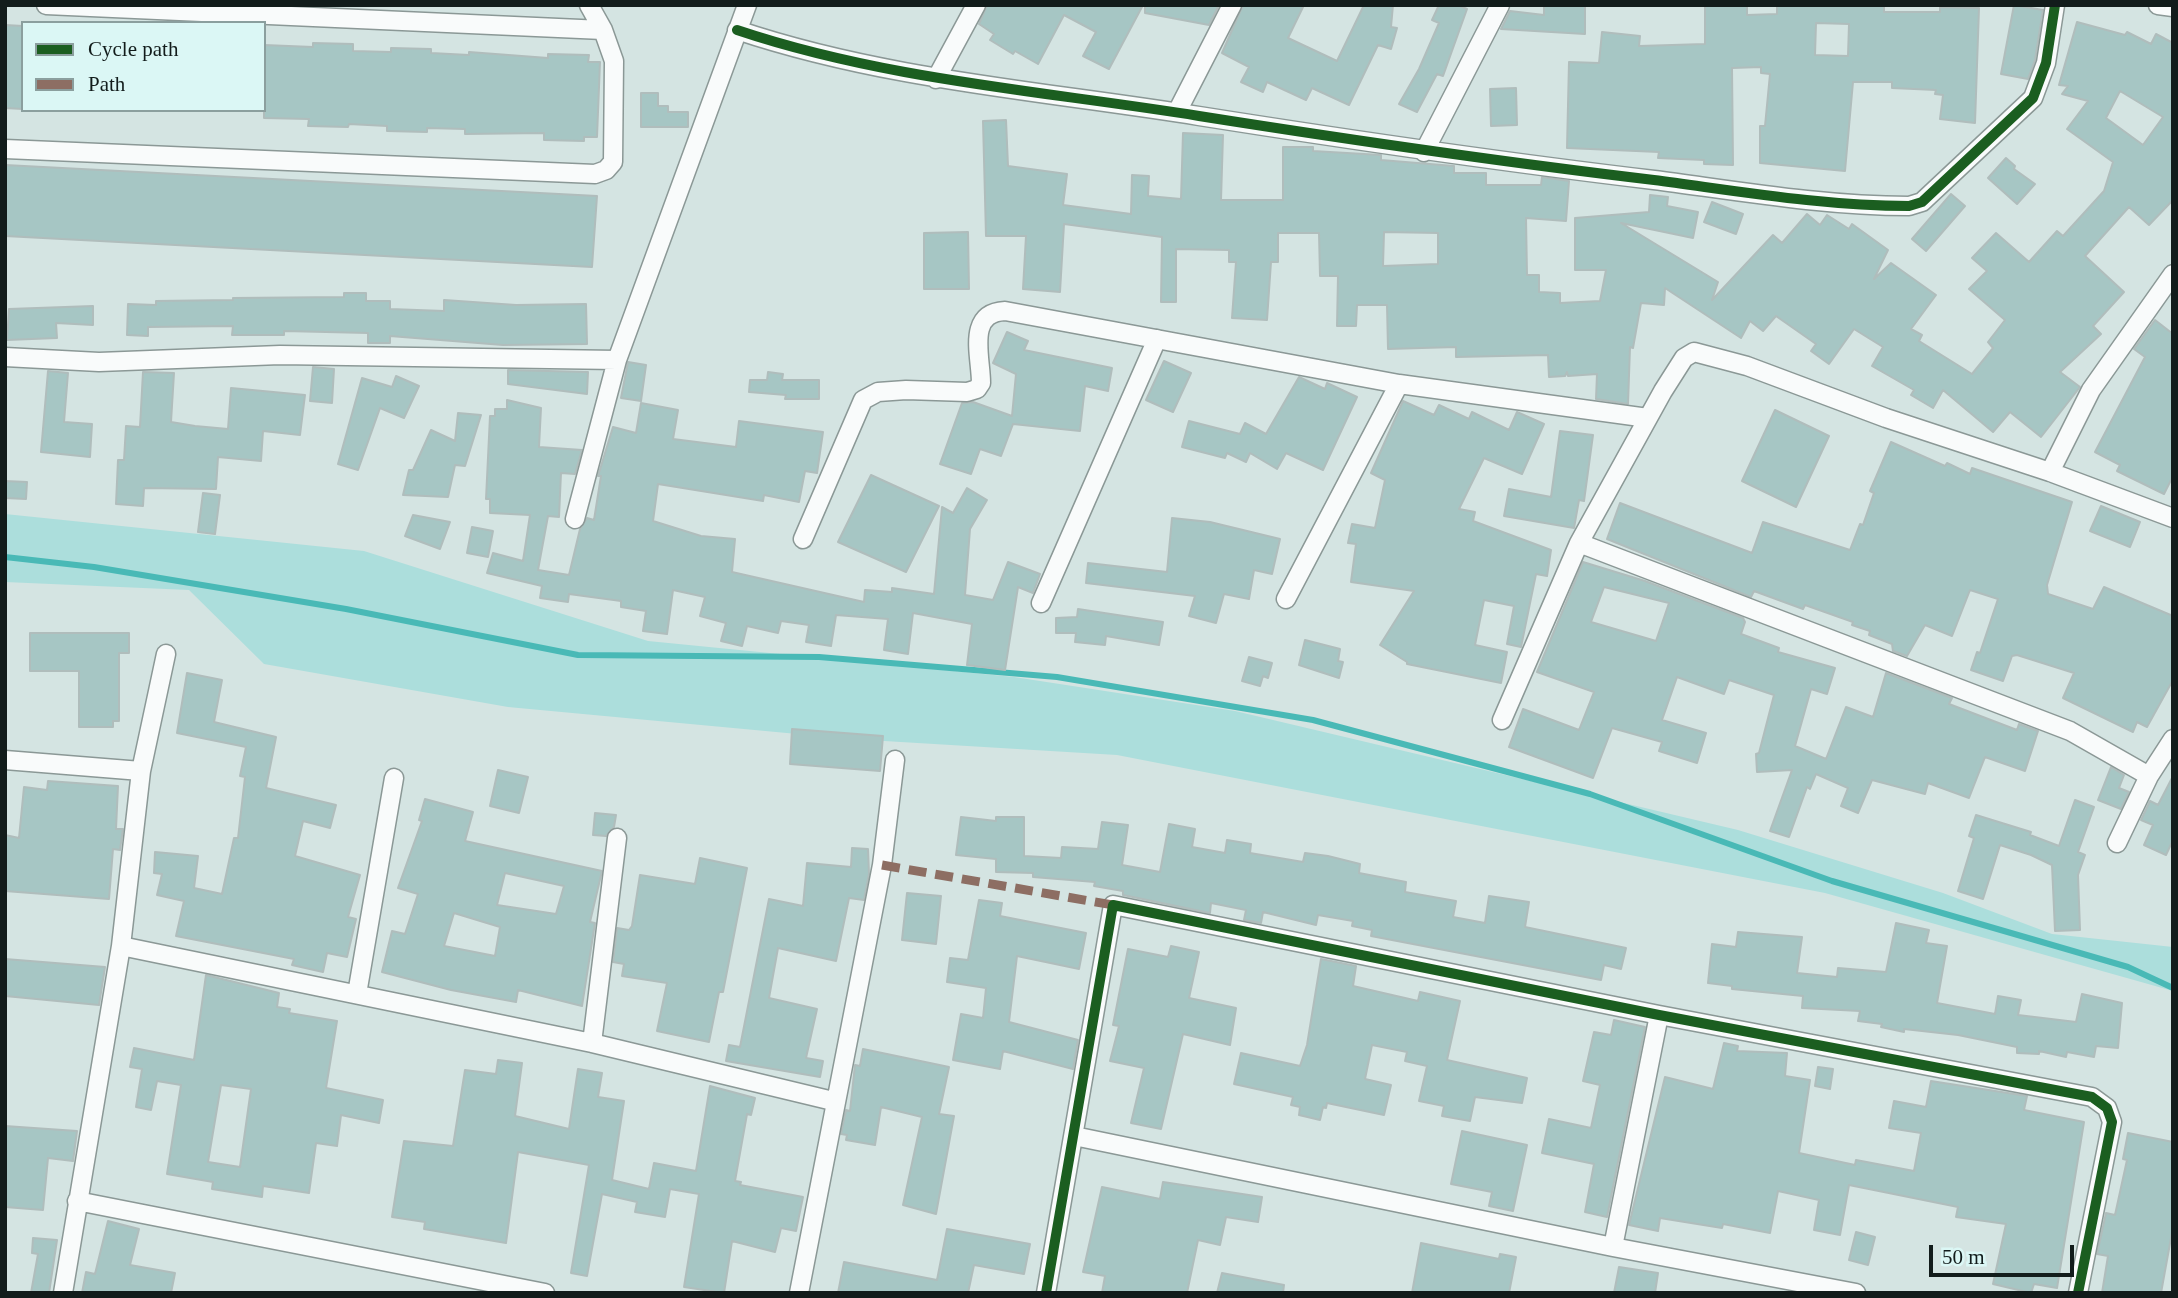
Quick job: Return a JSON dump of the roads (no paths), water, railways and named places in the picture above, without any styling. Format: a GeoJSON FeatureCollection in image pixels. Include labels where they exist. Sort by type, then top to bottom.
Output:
{"type":"FeatureCollection","features":[{"type":"Feature","properties":{"kind":"street"},"geometry":{"type":"LineString","coordinates":[[46,5],[603,30]]}},
{"type":"Feature","properties":{"kind":"street"},"geometry":{"type":"LineString","coordinates":[[5,149],[595,174],[606,170],[613,162],[614,61],[603,30],[589,5]]}},
{"type":"Feature","properties":{"kind":"street"},"geometry":{"type":"LineString","coordinates":[[575,519],[617,360],[747,5]]}},
{"type":"Feature","properties":{"kind":"street"},"geometry":{"type":"LineString","coordinates":[[936,79],[976,5]]}},
{"type":"Feature","properties":{"kind":"street"},"geometry":{"type":"LineString","coordinates":[[1177,113],[1231,5]]}},
{"type":"Feature","properties":{"kind":"street"},"geometry":{"type":"LineString","coordinates":[[1424,152],[1500,5]]}},
{"type":"Feature","properties":{"kind":"street"},"geometry":{"type":"LineString","coordinates":[[737,30],[789,47],[936,79],[1424,152],[1784,197],[1890,206],[1915,205],[2033,98],[2046,63],[2055,5]]}},
{"type":"Feature","properties":{"kind":"street"},"geometry":{"type":"LineString","coordinates":[[2158,5],[2173,7]]}},
{"type":"Feature","properties":{"kind":"street"},"geometry":{"type":"LineString","coordinates":[[2050,472],[2091,390],[2173,274]]}},
{"type":"Feature","properties":{"kind":"street"},"geometry":{"type":"LineString","coordinates":[[803,539],[863,400],[878,392],[967,392],[977,389],[981,383],[979,327],[984,318],[993,312],[1005,311],[1399,384],[1647,418]]}},
{"type":"Feature","properties":{"kind":"street"},"geometry":{"type":"LineString","coordinates":[[1041,603],[1157,339]]}},
{"type":"Feature","properties":{"kind":"street"},"geometry":{"type":"LineString","coordinates":[[1502,720],[1579,543],[1647,418],[1684,358],[1695,352],[1707,353],[1886,418],[2050,472],[2173,518]]}},
{"type":"Feature","properties":{"kind":"street"},"geometry":{"type":"LineString","coordinates":[[5,357],[99,362],[280,355],[617,360]]}},
{"type":"Feature","properties":{"kind":"street"},"geometry":{"type":"LineString","coordinates":[[1286,599],[1399,384]]}},
{"type":"Feature","properties":{"kind":"street"},"geometry":{"type":"LineString","coordinates":[[1579,543],[2070,731],[2149,776]]}},
{"type":"Feature","properties":{"kind":"street"},"geometry":{"type":"LineString","coordinates":[[63,1293],[121,946],[141,771],[166,654]]}},
{"type":"Feature","properties":{"kind":"street"},"geometry":{"type":"LineString","coordinates":[[2117,843],[2149,776],[2173,739]]}},
{"type":"Feature","properties":{"kind":"street"},"geometry":{"type":"LineString","coordinates":[[5,760],[141,771]]}},
{"type":"Feature","properties":{"kind":"street"},"geometry":{"type":"LineString","coordinates":[[799,1293],[833,1101],[882,865],[895,760]]}},
{"type":"Feature","properties":{"kind":"street"},"geometry":{"type":"LineString","coordinates":[[357,994],[394,778]]}},
{"type":"Feature","properties":{"kind":"street"},"geometry":{"type":"LineString","coordinates":[[592,1043],[617,838]]}},
{"type":"Feature","properties":{"kind":"street"},"geometry":{"type":"LineString","coordinates":[[1046,1293],[1113,905],[2092,1097],[2107,1108],[2112,1122],[2078,1293]]}},
{"type":"Feature","properties":{"kind":"street"},"geometry":{"type":"LineString","coordinates":[[121,946],[592,1043],[833,1101]]}},
{"type":"Feature","properties":{"kind":"street"},"geometry":{"type":"LineString","coordinates":[[1613,1247],[1659,1014]]}},
{"type":"Feature","properties":{"kind":"street"},"geometry":{"type":"LineString","coordinates":[[1074,1136],[1613,1247],[1856,1293]]}},
{"type":"Feature","properties":{"kind":"street"},"geometry":{"type":"LineString","coordinates":[[77,1201],[545,1293]]}},
{"type":"Feature","properties":{"kind":"waterway"},"geometry":{"type":"LineString","coordinates":[[5,557],[94,567],[346,609],[578,655],[819,657],[1057,677],[1313,720],[1590,794],[1832,881],[2128,967],[2173,988]]}}]}
